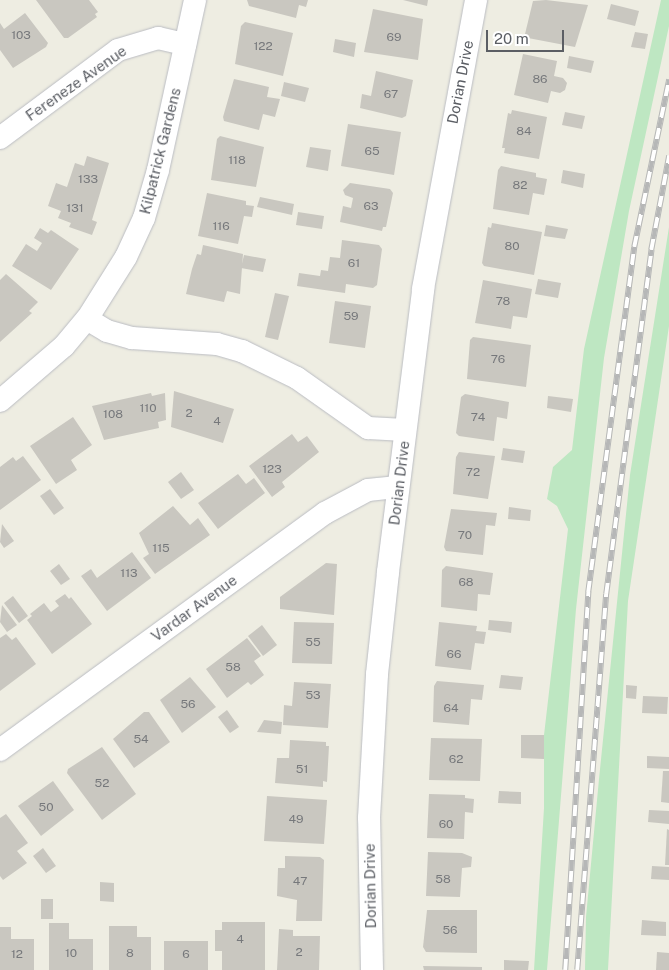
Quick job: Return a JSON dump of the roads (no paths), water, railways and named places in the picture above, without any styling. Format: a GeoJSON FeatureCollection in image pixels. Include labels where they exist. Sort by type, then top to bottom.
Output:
{"type":"FeatureCollection","features":[{"type":"Feature","properties":{"kind":"street","name":"Kilpatrick Gardens"},"geometry":{"type":"LineString","coordinates":[[0,401],[64,346],[87,319],[126,257],[144,218],[158,170],[195,0]]}},
{"type":"Feature","properties":{"kind":"street","name":"Dorian Drive"},"geometry":{"type":"LineString","coordinates":[[372,970],[370,789],[377,674],[423,289],[476,0]]}},
{"type":"Feature","properties":{"kind":"street","name":"Fereneze Avenue"},"geometry":{"type":"LineString","coordinates":[[0,138],[118,50],[158,38],[185,44]]}},
{"type":"Feature","properties":{"kind":"street"},"geometry":{"type":"LineString","coordinates":[[87,319],[107,331],[132,338],[217,344],[242,351],[298,378],[368,428],[405,430]]}},
{"type":"Feature","properties":{"kind":"street","name":"Vardar Avenue"},"geometry":{"type":"LineString","coordinates":[[0,750],[325,513],[368,490],[398,487]]}},
{"type":"Feature","properties":{"kind":"railway"},"geometry":{"type":"LineString","coordinates":[[565,970],[588,592],[634,247],[669,80]]}},
{"type":"Feature","properties":{"kind":"railway"},"geometry":{"type":"LineString","coordinates":[[577,970],[606,594],[651,250],[669,156]]}}]}
